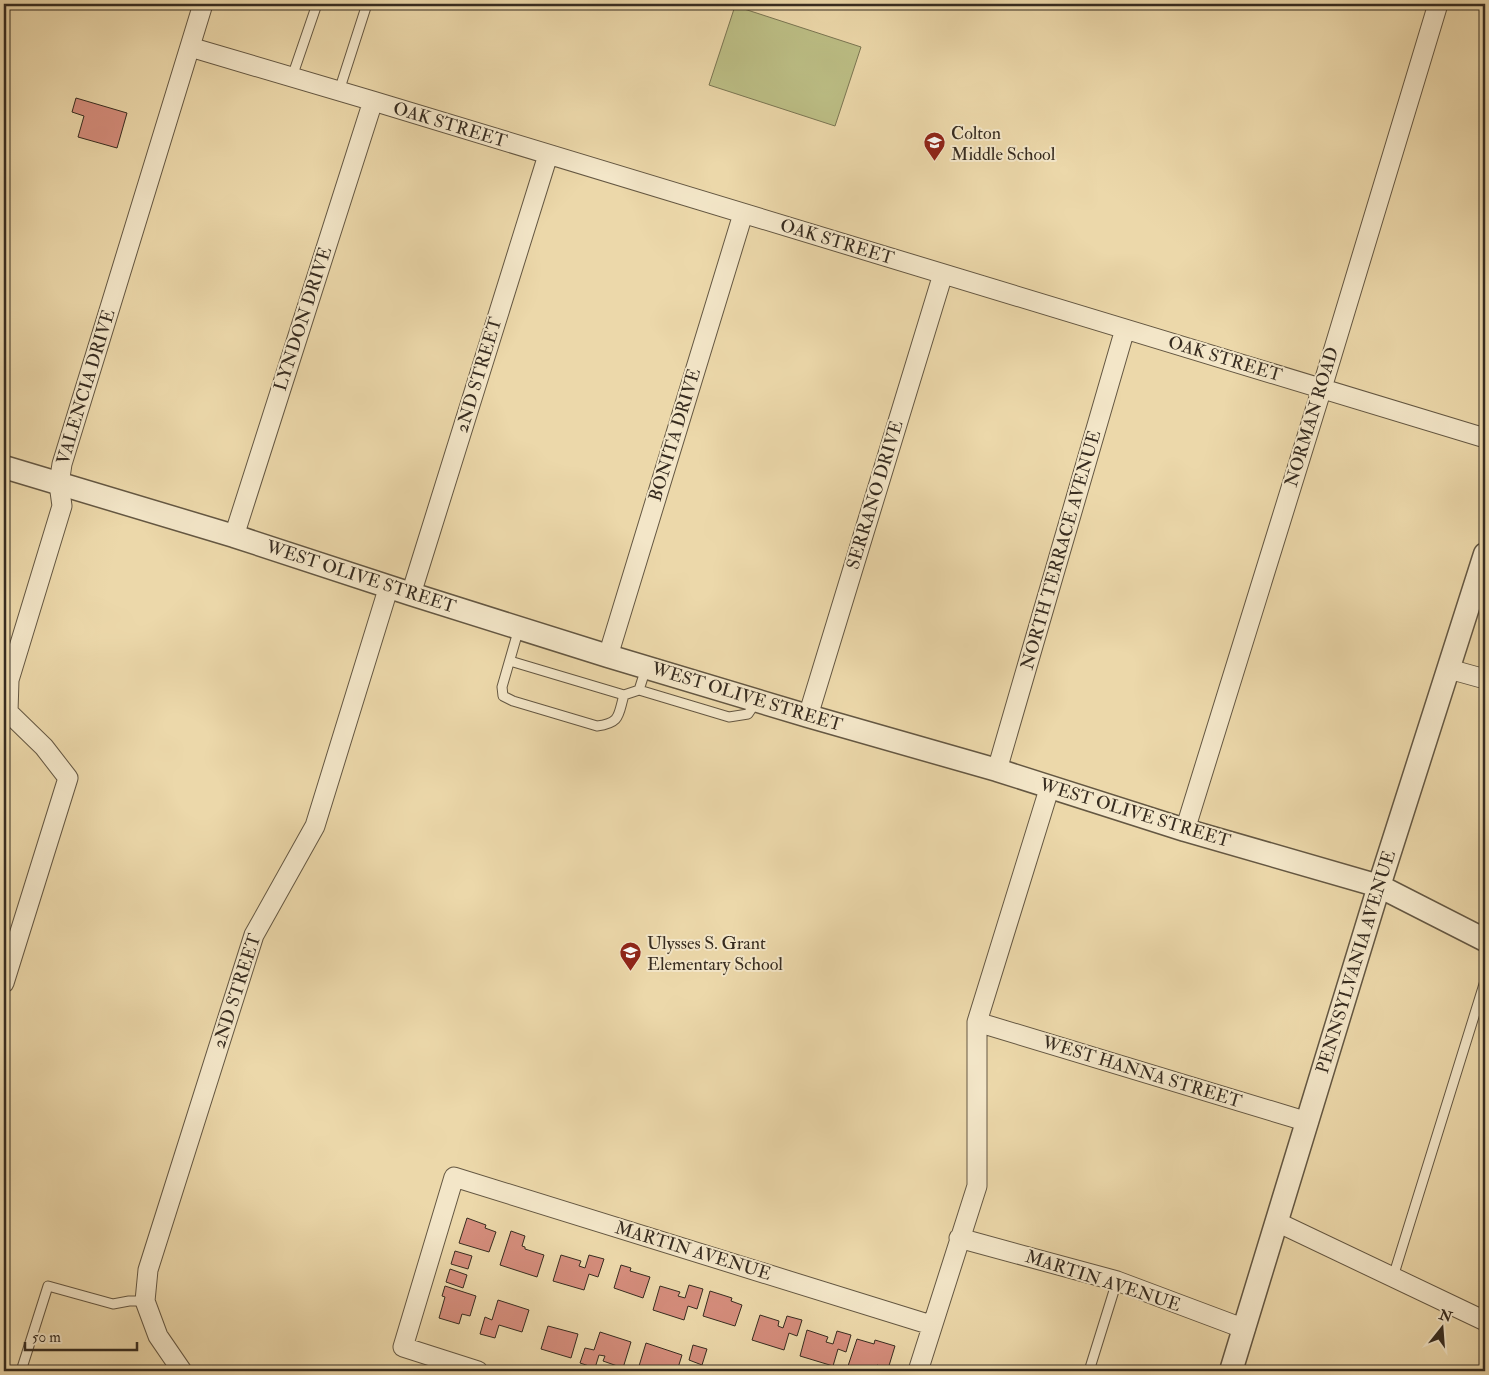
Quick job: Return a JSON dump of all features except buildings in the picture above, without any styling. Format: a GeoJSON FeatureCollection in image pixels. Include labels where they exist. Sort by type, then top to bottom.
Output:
{"type":"FeatureCollection","features":[{"type":"Feature","properties":{"kind":"street","name":"VALENCIA DRIVE"},"geometry":{"type":"LineString","coordinates":[[4,983],[68,778],[44,747],[8,712],[9,680],[62,506],[59,484],[62,464],[203,4]]}},
{"type":"Feature","properties":{"kind":"street","name":"NORMAN ROAD"},"geometry":{"type":"LineString","coordinates":[[1185,830],[1322,388],[1438,4]]}},
{"type":"Feature","properties":{"kind":"street","name":"OAK STREET"},"geometry":{"type":"LineString","coordinates":[[190,46],[1485,438]]}},
{"type":"Feature","properties":{"kind":"street","name":"LYNDON DRIVE"},"geometry":{"type":"LineString","coordinates":[[234,536],[373,101]]}},
{"type":"Feature","properties":{"kind":"street","name":"2ND STREET"},"geometry":{"type":"LineString","coordinates":[[411,594],[548,155]]}},
{"type":"Feature","properties":{"kind":"street","name":"BONITA DRIVE"},"geometry":{"type":"LineString","coordinates":[[608,656],[743,214]]}},
{"type":"Feature","properties":{"kind":"street","name":"SERRANO DRIVE"},"geometry":{"type":"LineString","coordinates":[[808,716],[943,274]]}},
{"type":"Feature","properties":{"kind":"street","name":"NORTH TERRACE AVENUE"},"geometry":{"type":"LineString","coordinates":[[998,770],[1125,329]]}},
{"type":"Feature","properties":{"kind":"street","name":"WEST OLIVE STREET"},"geometry":{"type":"LineString","coordinates":[[4,467],[234,536],[608,656],[998,770],[1185,830],[1379,886],[1485,940]]}},
{"type":"Feature","properties":{"kind":"street","name":"PENNSYLVANIA AVENUE"},"geometry":{"type":"LineString","coordinates":[[1231,1371],[1379,886],[1485,554]]}},
{"type":"Feature","properties":{"kind":"street","name":"2ND STREET"},"geometry":{"type":"LineString","coordinates":[[182,1371],[158,1336],[145,1300],[148,1270],[254,935],[315,826],[390,586]]}},
{"type":"Feature","properties":{"kind":"street"},"geometry":{"type":"LineString","coordinates":[[1449,669],[1485,680]]}},
{"type":"Feature","properties":{"kind":"street"},"geometry":{"type":"LineString","coordinates":[[918,1371],[931,1325],[977,1186],[977,1022],[1050,786]]}},
{"type":"Feature","properties":{"kind":"street","name":"WEST HANNA STREET"},"geometry":{"type":"LineString","coordinates":[[977,1022],[1308,1122]]}},
{"type":"Feature","properties":{"kind":"street","name":"MARTIN AVENUE"},"geometry":{"type":"LineString","coordinates":[[478,1371],[402,1347],[454,1177],[931,1325]]}},
{"type":"Feature","properties":{"kind":"street"},"geometry":{"type":"LineString","coordinates":[[1277,1222],[1485,1320]]}},
{"type":"Feature","properties":{"kind":"street","name":"MARTIN AVENUE"},"geometry":{"type":"LineString","coordinates":[[959,1238],[1117,1282],[1245,1329]]}},
{"type":"Feature","properties":{"kind":"lane"},"geometry":{"type":"LineString","coordinates":[[292,77],[317,4]]}},
{"type":"Feature","properties":{"kind":"lane"},"geometry":{"type":"LineString","coordinates":[[339,92],[367,4]]}},
{"type":"Feature","properties":{"kind":"lane"},"geometry":{"type":"LineString","coordinates":[[519,628],[502,687],[503,696],[523,704],[597,726],[609,724],[617,718],[624,695]]}},
{"type":"Feature","properties":{"kind":"lane"},"geometry":{"type":"LineString","coordinates":[[510,660],[624,695],[639,690],[729,717],[748,714],[757,701]]}},
{"type":"Feature","properties":{"kind":"lane"},"geometry":{"type":"LineString","coordinates":[[639,690],[646,667]]}},
{"type":"Feature","properties":{"kind":"lane"},"geometry":{"type":"LineString","coordinates":[[1393,1277],[1485,981]]}},
{"type":"Feature","properties":{"kind":"lane"},"geometry":{"type":"LineString","coordinates":[[1089,1371],[1117,1282]]}},
{"type":"Feature","properties":{"kind":"lane"},"geometry":{"type":"LineString","coordinates":[[21,1371],[48,1286],[113,1304],[145,1300]]}},
{"type":"Feature","properties":{"kind":"green space"},"geometry":{"type":"Polygon","coordinates":[[[735,6],[861,47],[835,126],[709,85],[735,6]]]}},
{"type":"Feature","properties":{"kind":"place","name":"Colton Middle School"},"geometry":{"type":"Point","coordinates":[935,162]}},
{"type":"Feature","properties":{"kind":"place","name":"Ulysses S. Grant Elementary School"},"geometry":{"type":"Point","coordinates":[631,972]}}]}
